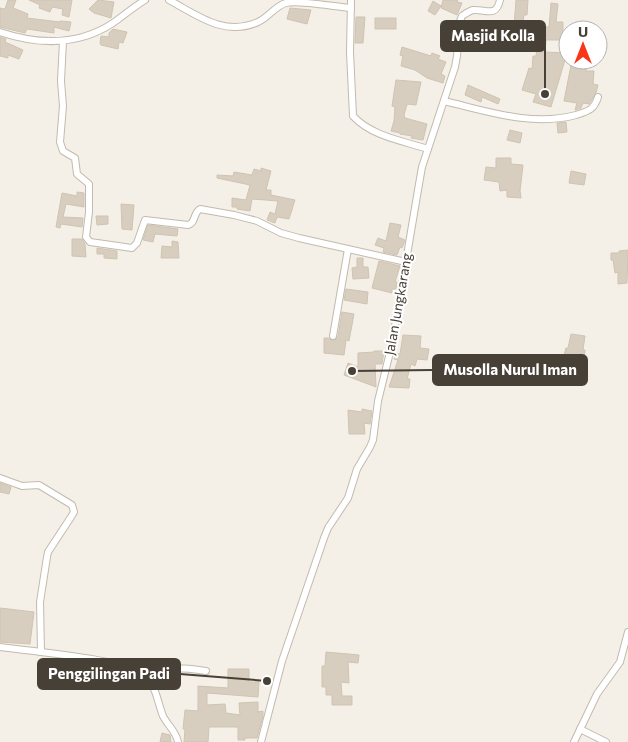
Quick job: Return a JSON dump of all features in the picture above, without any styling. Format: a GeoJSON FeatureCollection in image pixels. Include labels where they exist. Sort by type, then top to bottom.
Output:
{"type":"FeatureCollection","features":[{"type":"Feature","properties":{"kind":"street"},"geometry":{"type":"LineString","coordinates":[[0,32],[15,37],[70,41],[112,23],[145,0]]}},
{"type":"Feature","properties":{"kind":"street"},"geometry":{"type":"LineString","coordinates":[[169,0],[214,25],[224,27],[248,25],[258,22],[284,3],[292,2],[351,8]]}},
{"type":"Feature","properties":{"kind":"street"},"geometry":{"type":"LineString","coordinates":[[351,0],[350,52],[353,116],[360,123],[378,133],[428,149]]}},
{"type":"Feature","properties":{"kind":"street","name":"Jalan Jungkarang"},"geometry":{"type":"LineString","coordinates":[[261,742],[282,660],[324,538],[328,528],[348,498],[357,470],[370,447],[378,401],[392,344],[418,190],[428,149],[457,56],[459,27],[462,16],[474,10],[494,11],[499,5],[500,0]]}},
{"type":"Feature","properties":{"kind":"street"},"geometry":{"type":"LineString","coordinates":[[63,41],[60,81],[63,106],[60,142],[63,151],[75,158],[77,174],[89,184],[86,237],[90,242],[132,248],[137,243],[145,220],[188,225],[200,209],[257,221],[281,233],[299,238],[406,262]]}},
{"type":"Feature","properties":{"kind":"street"},"geometry":{"type":"LineString","coordinates":[[444,100],[498,114],[548,120],[569,117],[589,111],[596,104],[598,97]]}},
{"type":"Feature","properties":{"kind":"street"},"geometry":{"type":"LineString","coordinates":[[333,336],[348,249]]}},
{"type":"Feature","properties":{"kind":"street"},"geometry":{"type":"LineString","coordinates":[[0,478],[22,486],[39,485],[74,508],[71,517],[48,552],[40,602],[41,652]]}},
{"type":"Feature","properties":{"kind":"street"},"geometry":{"type":"LineString","coordinates":[[574,742],[597,694],[620,662],[628,632]]}},
{"type":"Feature","properties":{"kind":"street"},"geometry":{"type":"LineString","coordinates":[[0,647],[41,652],[134,668],[141,671],[150,681],[168,726],[177,736],[178,742]]}},
{"type":"Feature","properties":{"kind":"street"},"geometry":{"type":"LineString","coordinates":[[150,681],[162,680],[167,672],[173,668],[206,671]]}},
{"type":"Feature","properties":{"kind":"street"},"geometry":{"type":"LineString","coordinates":[[580,729],[606,742]]}},
{"type":"Feature","properties":{"kind":"building"},"geometry":{"type":"Polygon","coordinates":[[[8,0],[16,0],[13,8],[28,14],[27,18],[71,22],[69,31],[54,27],[54,33],[27,29],[25,33],[0,27],[0,8],[5,9],[8,0]]]}},
{"type":"Feature","properties":{"kind":"building"},"geometry":{"type":"Polygon","coordinates":[[[29,0],[72,0],[69,17],[62,15],[63,9],[52,7],[50,12],[39,8],[40,5],[29,0]]]}},
{"type":"Feature","properties":{"kind":"building"},"geometry":{"type":"Polygon","coordinates":[[[98,0],[114,2],[111,18],[94,13],[89,9],[98,0]]]}},
{"type":"Feature","properties":{"kind":"building"},"geometry":{"type":"Polygon","coordinates":[[[443,0],[458,0],[457,2],[462,3],[457,15],[441,8],[443,0]]]}},
{"type":"Feature","properties":{"kind":"building"},"geometry":{"type":"Polygon","coordinates":[[[516,0],[528,0],[527,15],[524,15],[522,27],[526,27],[525,44],[515,43],[515,48],[506,48],[509,26],[514,26],[516,0]]]}},
{"type":"Feature","properties":{"kind":"building"},"geometry":{"type":"Polygon","coordinates":[[[433,1],[441,6],[435,15],[428,11],[433,1]]]}},
{"type":"Feature","properties":{"kind":"building"},"geometry":{"type":"Polygon","coordinates":[[[551,3],[558,4],[556,22],[558,22],[558,40],[546,40],[545,52],[558,53],[558,70],[562,70],[551,107],[533,102],[536,94],[522,90],[529,68],[532,69],[533,56],[536,56],[537,27],[549,27],[551,3]]]}},
{"type":"Feature","properties":{"kind":"building"},"geometry":{"type":"Polygon","coordinates":[[[290,8],[311,10],[307,24],[287,19],[290,8]]]}},
{"type":"Feature","properties":{"kind":"building"},"geometry":{"type":"Polygon","coordinates":[[[356,17],[365,17],[363,43],[355,43],[356,17]]]}},
{"type":"Feature","properties":{"kind":"building"},"geometry":{"type":"Polygon","coordinates":[[[375,18],[396,18],[396,29],[375,29],[375,18]]]}},
{"type":"Feature","properties":{"kind":"building"},"geometry":{"type":"Polygon","coordinates":[[[113,29],[127,32],[123,43],[119,42],[118,49],[101,45],[100,43],[101,36],[109,37],[109,33],[113,29]]]}},
{"type":"Feature","properties":{"kind":"building"},"geometry":{"type":"Polygon","coordinates":[[[0,37],[6,39],[5,42],[23,50],[19,59],[8,55],[8,58],[0,56],[0,37]]]}},
{"type":"Feature","properties":{"kind":"building"},"geometry":{"type":"Polygon","coordinates":[[[402,47],[431,56],[432,53],[440,56],[438,59],[446,62],[441,74],[445,76],[443,83],[427,78],[415,70],[401,66],[403,56],[400,55],[402,47]]]}},
{"type":"Feature","properties":{"kind":"building"},"geometry":{"type":"Polygon","coordinates":[[[570,70],[594,71],[593,84],[598,85],[596,93],[589,104],[583,103],[581,108],[575,110],[577,103],[564,101],[570,70]]]}},
{"type":"Feature","properties":{"kind":"building"},"geometry":{"type":"Polygon","coordinates":[[[396,80],[421,82],[416,105],[407,104],[404,115],[405,118],[427,124],[423,140],[391,131],[394,121],[395,107],[392,106],[396,80]]]}},
{"type":"Feature","properties":{"kind":"building"},"geometry":{"type":"Polygon","coordinates":[[[468,85],[500,99],[498,104],[482,97],[481,102],[465,95],[468,85]]]}},
{"type":"Feature","properties":{"kind":"building"},"geometry":{"type":"Polygon","coordinates":[[[566,122],[567,132],[558,133],[557,123],[566,122]]]}},
{"type":"Feature","properties":{"kind":"building"},"geometry":{"type":"Polygon","coordinates":[[[510,130],[522,133],[520,143],[507,140],[510,130]]]}},
{"type":"Feature","properties":{"kind":"building"},"geometry":{"type":"Polygon","coordinates":[[[496,158],[511,158],[511,164],[523,165],[521,198],[507,197],[507,190],[500,191],[499,182],[484,180],[486,167],[496,168],[496,158]]]}},
{"type":"Feature","properties":{"kind":"building"},"geometry":{"type":"Polygon","coordinates":[[[261,168],[271,171],[266,190],[271,190],[271,195],[295,200],[289,219],[277,217],[275,223],[267,220],[270,212],[275,214],[278,201],[252,199],[250,211],[232,207],[232,198],[246,200],[250,185],[217,178],[217,175],[233,176],[234,172],[252,175],[254,169],[261,171],[261,168]]]}},
{"type":"Feature","properties":{"kind":"building"},"geometry":{"type":"Polygon","coordinates":[[[571,171],[586,174],[584,185],[569,183],[571,171]]]}},
{"type":"Feature","properties":{"kind":"building"},"geometry":{"type":"Polygon","coordinates":[[[77,192],[84,193],[84,207],[66,204],[63,217],[83,218],[82,227],[61,224],[60,228],[56,227],[62,193],[77,196],[77,192]]]}},
{"type":"Feature","properties":{"kind":"building"},"geometry":{"type":"Polygon","coordinates":[[[121,204],[134,205],[132,230],[122,229],[121,204]]]}},
{"type":"Feature","properties":{"kind":"building"},"geometry":{"type":"Polygon","coordinates":[[[96,216],[108,216],[108,224],[97,225],[96,216]]]}},
{"type":"Feature","properties":{"kind":"building"},"geometry":{"type":"Polygon","coordinates":[[[390,223],[401,225],[398,237],[405,240],[397,255],[383,252],[384,248],[375,245],[378,238],[386,241],[390,223]]]}},
{"type":"Feature","properties":{"kind":"building"},"geometry":{"type":"Polygon","coordinates":[[[148,225],[178,229],[177,236],[155,234],[153,242],[143,240],[148,225]]]}},
{"type":"Feature","properties":{"kind":"building"},"geometry":{"type":"Polygon","coordinates":[[[72,239],[82,239],[85,244],[86,257],[72,256],[72,239]]]}},
{"type":"Feature","properties":{"kind":"building"},"geometry":{"type":"Polygon","coordinates":[[[172,241],[178,242],[179,258],[161,258],[162,246],[172,247],[172,241]]]}},
{"type":"Feature","properties":{"kind":"building"},"geometry":{"type":"Polygon","coordinates":[[[97,248],[117,251],[117,259],[104,258],[104,254],[97,254],[97,248]]]}},
{"type":"Feature","properties":{"kind":"building"},"geometry":{"type":"Polygon","coordinates":[[[628,250],[627,283],[618,284],[618,272],[615,273],[611,253],[628,250]]]}},
{"type":"Feature","properties":{"kind":"building"},"geometry":{"type":"Polygon","coordinates":[[[357,258],[363,258],[363,267],[368,267],[369,278],[353,279],[352,268],[357,267],[357,258]]]}},
{"type":"Feature","properties":{"kind":"building"},"geometry":{"type":"Polygon","coordinates":[[[379,261],[400,266],[395,282],[397,282],[396,289],[392,289],[392,293],[372,288],[379,261]]]}},
{"type":"Feature","properties":{"kind":"building"},"geometry":{"type":"Polygon","coordinates":[[[346,289],[368,292],[367,304],[344,300],[346,289]]]}},
{"type":"Feature","properties":{"kind":"building"},"geometry":{"type":"Polygon","coordinates":[[[342,312],[354,314],[349,341],[346,340],[344,355],[324,353],[324,338],[333,341],[338,337],[342,312]]]}},
{"type":"Feature","properties":{"kind":"building"},"geometry":{"type":"Polygon","coordinates":[[[571,334],[585,336],[584,358],[564,355],[566,348],[568,348],[571,334]]]}},
{"type":"Feature","properties":{"kind":"building"},"geometry":{"type":"Polygon","coordinates":[[[403,335],[421,336],[420,348],[429,349],[427,360],[417,359],[415,366],[411,364],[407,379],[410,379],[409,388],[389,387],[398,360],[394,359],[396,353],[400,354],[403,335]]]}},
{"type":"Feature","properties":{"kind":"building"},"geometry":{"type":"Polygon","coordinates":[[[384,351],[382,364],[375,364],[376,387],[344,375],[348,363],[358,367],[358,353],[384,351]]]}},
{"type":"Feature","properties":{"kind":"building"},"geometry":{"type":"Polygon","coordinates":[[[362,409],[372,411],[370,424],[364,423],[365,434],[349,434],[348,410],[362,412],[362,409]]]}},
{"type":"Feature","properties":{"kind":"building"},"geometry":{"type":"Polygon","coordinates":[[[0,483],[11,487],[9,494],[0,492],[0,483]]]}},
{"type":"Feature","properties":{"kind":"building"},"geometry":{"type":"Polygon","coordinates":[[[0,608],[34,612],[30,644],[0,642],[0,608]]]}},
{"type":"Feature","properties":{"kind":"building"},"geometry":{"type":"Polygon","coordinates":[[[326,652],[359,655],[358,663],[348,662],[349,683],[341,682],[342,696],[352,696],[352,705],[332,705],[332,695],[326,695],[326,687],[322,687],[322,666],[325,666],[326,652]]]}},
{"type":"Feature","properties":{"kind":"building"},"geometry":{"type":"Polygon","coordinates":[[[228,669],[249,669],[249,682],[259,682],[258,697],[207,693],[207,705],[225,704],[226,713],[240,715],[239,703],[258,702],[258,712],[263,711],[263,716],[257,738],[238,740],[238,727],[209,727],[208,742],[184,742],[185,710],[198,711],[198,686],[228,688],[228,669]]]}},
{"type":"Feature","properties":{"kind":"building"},"geometry":{"type":"Polygon","coordinates":[[[162,733],[170,735],[171,742],[160,742],[162,733]]]}},
{"type":"Feature","properties":{"kind":"place","name":"Masjid Kolla"},"geometry":{"type":"Point","coordinates":[545,94]}},
{"type":"Feature","properties":{"kind":"place","name":"Musolla Nurul Iman"},"geometry":{"type":"Point","coordinates":[352,371]}},
{"type":"Feature","properties":{"kind":"place","name":"Penggilingan Padi"},"geometry":{"type":"Point","coordinates":[267,681]}}]}
